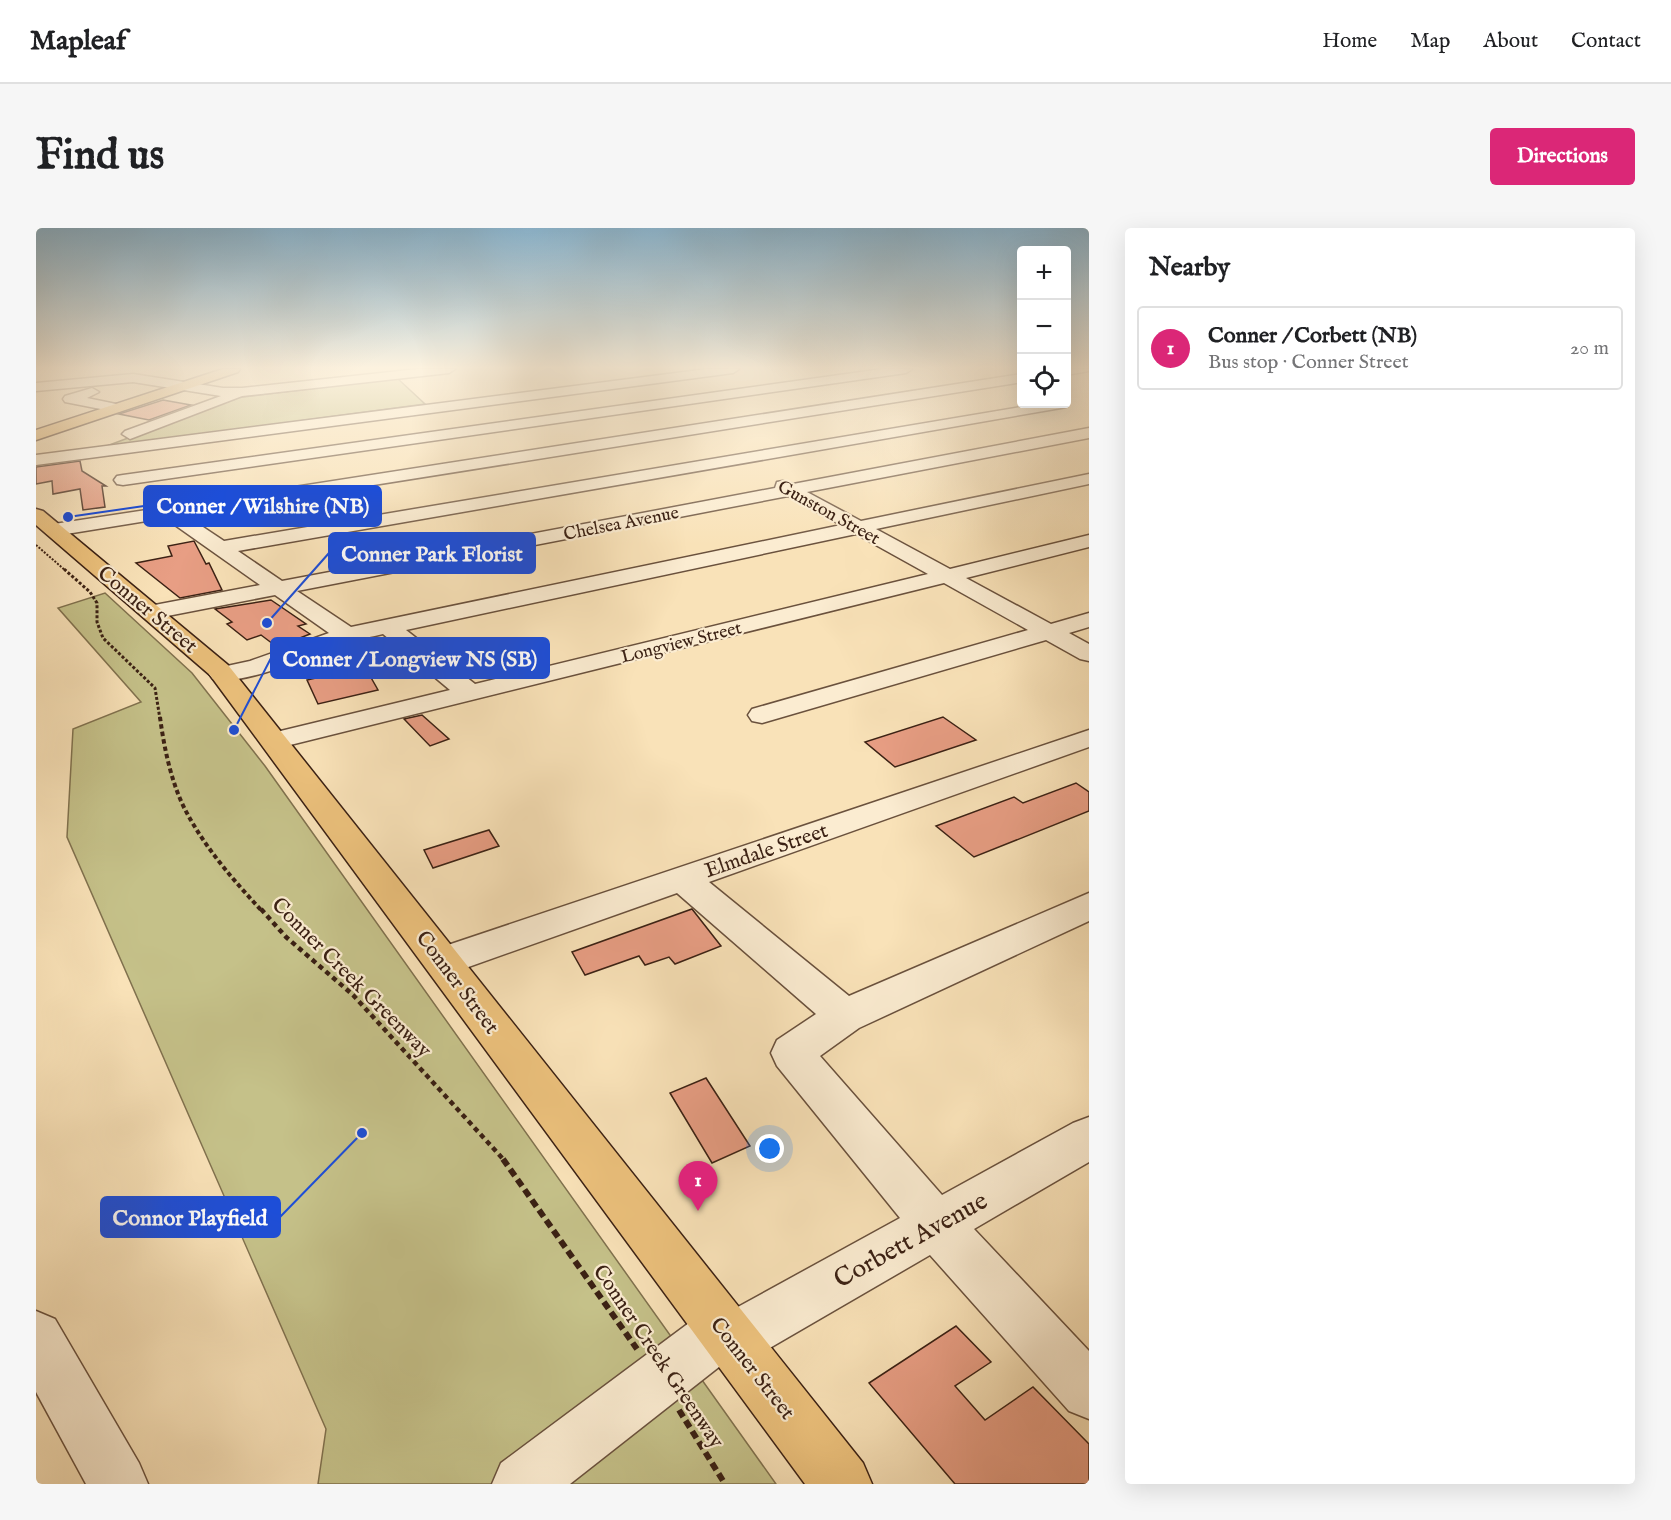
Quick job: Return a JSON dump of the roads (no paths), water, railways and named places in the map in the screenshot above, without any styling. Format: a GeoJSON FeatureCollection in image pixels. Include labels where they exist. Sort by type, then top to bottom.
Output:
{"type":"FeatureCollection","features":[{"type":"Feature","properties":{"kind":"main road"},"geometry":{"type":"LineString","coordinates":[[36,435],[58,428]]}},
{"type":"Feature","properties":{"kind":"main road","name":"Conner Street"},"geometry":{"type":"LineString","coordinates":[[36,515],[222,674],[842,1484]]}},
{"type":"Feature","properties":{"kind":"street"},"geometry":{"type":"LineString","coordinates":[[84,447],[148,428]]}},
{"type":"Feature","properties":{"kind":"street"},"geometry":{"type":"LineString","coordinates":[[38,454],[249,428]]}},
{"type":"Feature","properties":{"kind":"street"},"geometry":{"type":"LineString","coordinates":[[123,480],[488,428]]}},
{"type":"Feature","properties":{"kind":"street","name":"Gunston Street"},"geometry":{"type":"LineString","coordinates":[[677,428],[1089,654]]}},
{"type":"Feature","properties":{"kind":"street"},"geometry":{"type":"LineString","coordinates":[[54,530],[705,428]]}},
{"type":"Feature","properties":{"kind":"street"},"geometry":{"type":"LineString","coordinates":[[220,548],[925,428]]}},
{"type":"Feature","properties":{"kind":"street","name":"Chelsea Avenue"},"geometry":{"type":"LineString","coordinates":[[152,612],[1089,433]]}},
{"type":"Feature","properties":{"kind":"street"},"geometry":{"type":"LineString","coordinates":[[84,447],[123,480],[347,635]]}},
{"type":"Feature","properties":{"kind":"street"},"geometry":{"type":"LineString","coordinates":[[222,674],[256,667],[347,635],[1089,479]]}},
{"type":"Feature","properties":{"kind":"street","name":"Longview Street"},"geometry":{"type":"LineString","coordinates":[[274,741],[1089,541]]}},
{"type":"Feature","properties":{"kind":"street"},"geometry":{"type":"LineString","coordinates":[[762,714],[1089,620]]}},
{"type":"Feature","properties":{"kind":"street"},"geometry":{"type":"LineString","coordinates":[[388,627],[470,693]]}},
{"type":"Feature","properties":{"kind":"street","name":"Elmdale Street"},"geometry":{"type":"LineString","coordinates":[[443,962],[1089,738]]}},
{"type":"Feature","properties":{"kind":"street"},"geometry":{"type":"LineString","coordinates":[[683,879],[845,1016]]}},
{"type":"Feature","properties":{"kind":"street"},"geometry":{"type":"LineString","coordinates":[[1089,906],[845,1016],[792,1053],[936,1225],[1089,1391]]}},
{"type":"Feature","properties":{"kind":"street","name":"Corbett Avenue"},"geometry":{"type":"LineString","coordinates":[[522,1484],[658,1380],[728,1335],[936,1225],[1089,1138]]}},
{"type":"Feature","properties":{"kind":"street"},"geometry":{"type":"LineString","coordinates":[[36,1338],[118,1484]]}},
{"type":"Feature","properties":{"kind":"place","name":"Conner / Wilshire (NB)"},"geometry":{"type":"Point","coordinates":[68,517]}},
{"type":"Feature","properties":{"kind":"place","name":"Conner Park Florist"},"geometry":{"type":"Point","coordinates":[267,623]}},
{"type":"Feature","properties":{"kind":"place","name":"Conner / Longview NS (SB)"},"geometry":{"type":"Point","coordinates":[234,730]}},
{"type":"Feature","properties":{"kind":"place","name":"Connor Playfield"},"geometry":{"type":"Point","coordinates":[362,1133]}},
{"type":"Feature","properties":{"kind":"place","name":"Conner / Corbett (NB)"},"geometry":{"type":"Point","coordinates":[698,1211]}}]}
